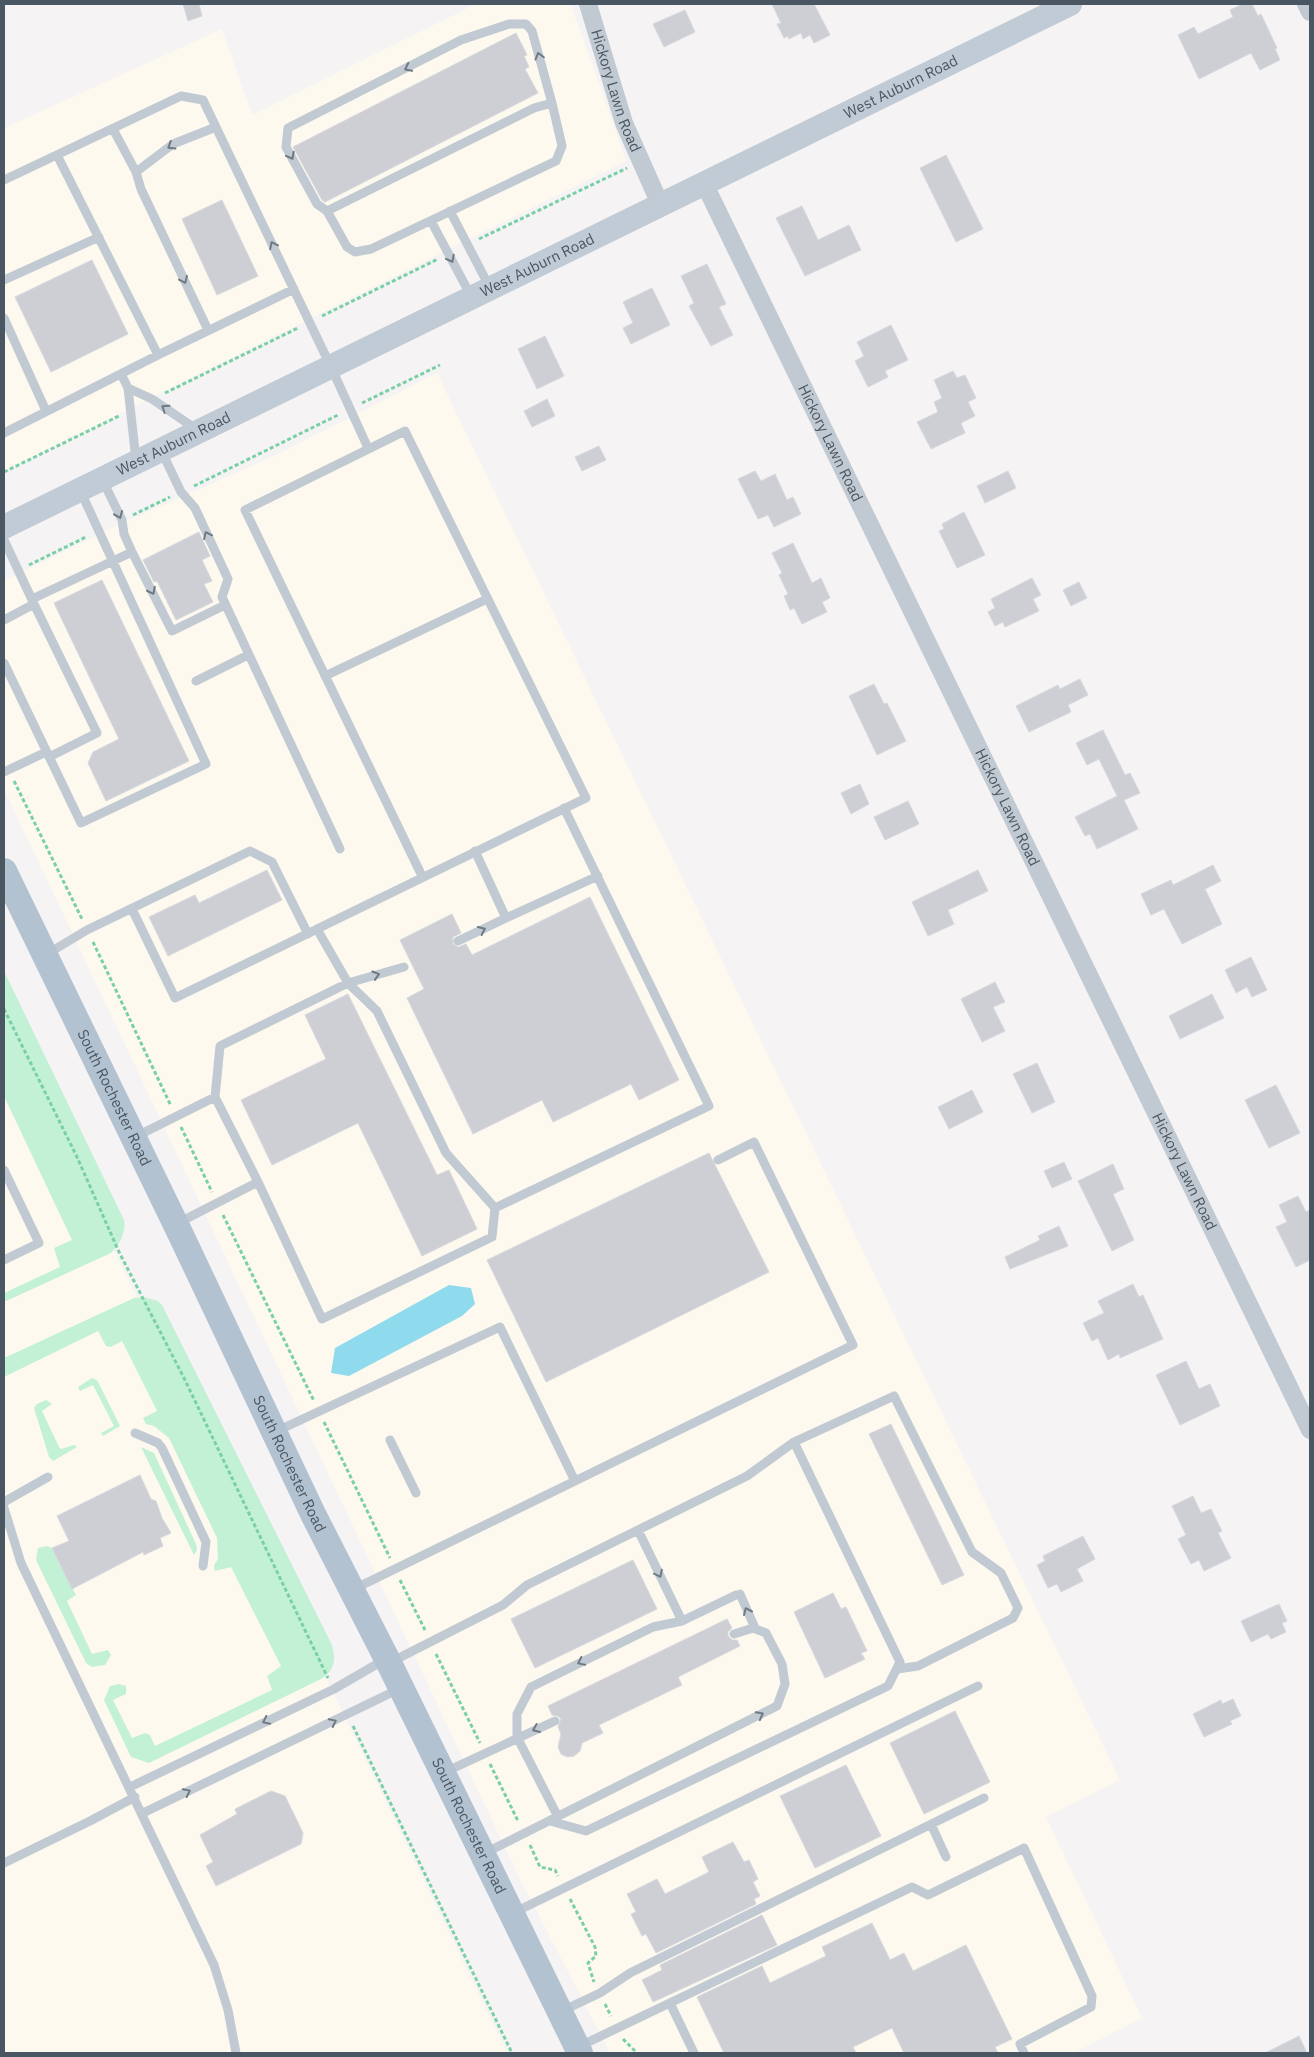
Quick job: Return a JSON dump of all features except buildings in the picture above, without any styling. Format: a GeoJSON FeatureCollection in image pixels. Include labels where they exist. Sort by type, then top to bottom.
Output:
{"type":"FeatureCollection","features":[{"type":"Feature","properties":{"kind":"main road","name":"West Auburn Road"},"geometry":{"type":"LineString","coordinates":[[4,527],[1070,4]]}},
{"type":"Feature","properties":{"kind":"main road","name":"South Rochester Road"},"geometry":{"type":"LineString","coordinates":[[4,871],[274,1432],[578,2050]]}},
{"type":"Feature","properties":{"kind":"street","name":"Hickory Lawn Road"},"geometry":{"type":"LineString","coordinates":[[588,4],[624,123],[660,204]]}},
{"type":"Feature","properties":{"kind":"street"},"geometry":{"type":"LineString","coordinates":[[1306,4],[1310,12]]}},
{"type":"Feature","properties":{"kind":"street","name":"Hickory Lawn Road"},"geometry":{"type":"LineString","coordinates":[[704,183],[1310,1430]]}},
{"type":"Feature","properties":{"kind":"lane"},"geometry":{"type":"LineString","coordinates":[[509,24],[526,24],[532,31],[552,103],[562,146],[556,161],[371,249],[355,252],[347,248],[326,210],[317,204],[286,147],[288,128],[461,40],[509,24]]}},
{"type":"Feature","properties":{"kind":"lane"},"geometry":{"type":"LineString","coordinates":[[4,180],[181,96],[203,100],[310,322],[368,448]]}},
{"type":"Feature","properties":{"kind":"lane"},"geometry":{"type":"LineString","coordinates":[[326,210],[534,108],[552,103]]}},
{"type":"Feature","properties":{"kind":"lane"},"geometry":{"type":"LineString","coordinates":[[136,172],[173,144],[216,128]]}},
{"type":"Feature","properties":{"kind":"lane"},"geometry":{"type":"LineString","coordinates":[[113,129],[136,172],[141,189],[208,330]]}},
{"type":"Feature","properties":{"kind":"lane"},"geometry":{"type":"LineString","coordinates":[[57,155],[158,354]]}},
{"type":"Feature","properties":{"kind":"lane"},"geometry":{"type":"LineString","coordinates":[[450,212],[467,245],[481,292]]}},
{"type":"Feature","properties":{"kind":"lane"},"geometry":{"type":"LineString","coordinates":[[431,221],[448,254],[481,292]]}},
{"type":"Feature","properties":{"kind":"lane"},"geometry":{"type":"LineString","coordinates":[[4,280],[99,237]]}},
{"type":"Feature","properties":{"kind":"lane"},"geometry":{"type":"LineString","coordinates":[[4,433],[158,354],[294,289]]}},
{"type":"Feature","properties":{"kind":"lane"},"geometry":{"type":"LineString","coordinates":[[4,318],[46,411]]}},
{"type":"Feature","properties":{"kind":"lane"},"geometry":{"type":"LineString","coordinates":[[121,374],[128,388],[136,462]]}},
{"type":"Feature","properties":{"kind":"lane"},"geometry":{"type":"LineString","coordinates":[[128,388],[152,399],[200,431]]}},
{"type":"Feature","properties":{"kind":"lane"},"geometry":{"type":"LineString","coordinates":[[132,909],[175,998],[308,934],[422,876],[586,798],[405,431],[245,510],[422,876]]}},
{"type":"Feature","properties":{"kind":"lane"},"geometry":{"type":"LineString","coordinates":[[161,450],[181,492],[195,508],[228,579],[222,598],[340,849]]}},
{"type":"Feature","properties":{"kind":"lane"},"geometry":{"type":"LineString","coordinates":[[102,479],[122,520],[124,534],[132,552],[172,631],[225,604]]}},
{"type":"Feature","properties":{"kind":"lane"},"geometry":{"type":"LineString","coordinates":[[4,663],[81,824],[206,764],[80,490]]}},
{"type":"Feature","properties":{"kind":"lane"},"geometry":{"type":"LineString","coordinates":[[4,540],[97,734],[4,772]]}},
{"type":"Feature","properties":{"kind":"lane"},"geometry":{"type":"LineString","coordinates":[[4,620],[33,601],[132,552]]}},
{"type":"Feature","properties":{"kind":"lane"},"geometry":{"type":"LineString","coordinates":[[325,676],[487,599]]}},
{"type":"Feature","properties":{"kind":"lane"},"geometry":{"type":"LineString","coordinates":[[196,681],[248,655]]}},
{"type":"Feature","properties":{"kind":"lane"},"geometry":{"type":"LineString","coordinates":[[495,1208],[709,1106],[564,808]]}},
{"type":"Feature","properties":{"kind":"lane"},"geometry":{"type":"LineString","coordinates":[[44,955],[250,851],[272,862],[308,934]]}},
{"type":"Feature","properties":{"kind":"lane"},"geometry":{"type":"LineString","coordinates":[[475,851],[506,918]]}},
{"type":"Feature","properties":{"kind":"lane"},"geometry":{"type":"LineString","coordinates":[[458,941],[598,876]]}},
{"type":"Feature","properties":{"kind":"lane"},"geometry":{"type":"LineString","coordinates":[[318,929],[348,984],[377,1011],[446,1153],[495,1208],[492,1237],[322,1319],[258,1182],[215,1097],[220,1046],[348,984],[404,966]]}},
{"type":"Feature","properties":{"kind":"lane"},"geometry":{"type":"LineString","coordinates":[[133,1138],[215,1097]]}},
{"type":"Feature","properties":{"kind":"lane"},"geometry":{"type":"LineString","coordinates":[[352,1590],[853,1345],[754,1142],[718,1160]]}},
{"type":"Feature","properties":{"kind":"lane"},"geometry":{"type":"LineString","coordinates":[[4,1170],[40,1243],[4,1260]]}},
{"type":"Feature","properties":{"kind":"lane"},"geometry":{"type":"LineString","coordinates":[[176,1225],[258,1182]]}},
{"type":"Feature","properties":{"kind":"lane"},"geometry":{"type":"LineString","coordinates":[[274,1432],[500,1327],[575,1481]]}},
{"type":"Feature","properties":{"kind":"lane"},"geometry":{"type":"LineString","coordinates":[[130,1787],[503,1605],[527,1585],[747,1476],[794,1442],[894,1396],[972,1552],[1001,1573],[1018,1608],[1013,1618],[918,1666],[897,1669]]}},
{"type":"Feature","properties":{"kind":"lane"},"geometry":{"type":"LineString","coordinates":[[135,1433],[158,1443],[162,1448],[206,1542],[203,1566]]}},
{"type":"Feature","properties":{"kind":"lane"},"geometry":{"type":"LineString","coordinates":[[390,1440],[416,1493]]}},
{"type":"Feature","properties":{"kind":"lane"},"geometry":{"type":"LineString","coordinates":[[483,1855],[554,1819],[717,1738],[777,1706],[785,1684],[782,1664],[766,1633],[755,1628],[738,1595],[682,1622],[653,1627],[531,1687],[517,1714],[517,1737],[554,1819],[586,1831],[888,1686],[900,1662],[794,1442]]}},
{"type":"Feature","properties":{"kind":"lane"},"geometry":{"type":"LineString","coordinates":[[4,1502],[48,1477]]}},
{"type":"Feature","properties":{"kind":"lane"},"geometry":{"type":"LineString","coordinates":[[4,1508],[21,1563],[143,1813],[214,1965],[228,2010],[236,2053]]}},
{"type":"Feature","properties":{"kind":"lane"},"geometry":{"type":"LineString","coordinates":[[638,1530],[682,1622]]}},
{"type":"Feature","properties":{"kind":"lane"},"geometry":{"type":"LineString","coordinates":[[734,1634],[755,1628]]}},
{"type":"Feature","properties":{"kind":"lane"},"geometry":{"type":"LineString","coordinates":[[511,1914],[978,1686]]}},
{"type":"Feature","properties":{"kind":"lane"},"geometry":{"type":"LineString","coordinates":[[143,1813],[401,1688]]}},
{"type":"Feature","properties":{"kind":"lane"},"geometry":{"type":"LineString","coordinates":[[443,1773],[555,1721]]}},
{"type":"Feature","properties":{"kind":"lane"},"geometry":{"type":"LineString","coordinates":[[4,1863],[90,1822],[135,1797]]}},
{"type":"Feature","properties":{"kind":"lane"},"geometry":{"type":"LineString","coordinates":[[560,2012],[600,1993],[630,1972],[984,1798]]}},
{"type":"Feature","properties":{"kind":"lane"},"geometry":{"type":"LineString","coordinates":[[931,1824],[946,1857]]}},
{"type":"Feature","properties":{"kind":"lane"},"geometry":{"type":"LineString","coordinates":[[578,2050],[670,2003],[912,1887],[928,1895],[1024,1848],[1092,1996],[1091,2007],[1020,2044],[1024,2053]]}},
{"type":"Feature","properties":{"kind":"lane"},"geometry":{"type":"LineString","coordinates":[[670,2003],[694,2053]]}},
{"type":"Feature","properties":{"kind":"path"},"geometry":{"type":"LineString","coordinates":[[467,245],[640,162]]}},
{"type":"Feature","properties":{"kind":"path"},"geometry":{"type":"LineString","coordinates":[[152,399],[448,254]]}},
{"type":"Feature","properties":{"kind":"path"},"geometry":{"type":"LineString","coordinates":[[122,520],[440,364]]}},
{"type":"Feature","properties":{"kind":"path"},"geometry":{"type":"LineString","coordinates":[[4,472],[131,409]]}},
{"type":"Feature","properties":{"kind":"path"},"geometry":{"type":"LineString","coordinates":[[17,570],[99,531]]}},
{"type":"Feature","properties":{"kind":"path"},"geometry":{"type":"LineString","coordinates":[[4,1008],[77,1157],[119,1252],[188,1387],[330,1680]]}},
{"type":"Feature","properties":{"kind":"path"},"geometry":{"type":"LineString","coordinates":[[353,1726],[512,2053]]}},
{"type":"Feature","properties":{"kind":"shaded area"},"geometry":{"type":"Polygon","coordinates":[[[476,4],[571,4],[626,161],[4,471],[4,128],[222,29],[252,115],[476,4]]]}},
{"type":"Feature","properties":{"kind":"shaded area"},"geometry":{"type":"Polygon","coordinates":[[[437,373],[1120,1780],[1046,1817],[1142,2018],[1074,2053],[610,2053],[520,1879],[4,789],[4,581],[114,527],[276,455],[437,373]]]}},
{"type":"Feature","properties":{"kind":"shaded area"},"geometry":{"type":"Polygon","coordinates":[[[4,1019],[116,1255],[325,1676],[507,2053],[4,2053],[4,1019]]]}},
{"type":"Feature","properties":{"kind":"green space"},"geometry":{"type":"Polygon","coordinates":[[[4,971],[124,1220],[124,1229],[122,1238],[111,1253],[4,1302],[4,1293],[60,1267],[54,1248],[72,1240],[4,1096],[4,971]]]}},
{"type":"Feature","properties":{"kind":"green space"},"geometry":{"type":"Polygon","coordinates":[[[143,1297],[158,1301],[162,1305],[331,1643],[334,1654],[332,1668],[321,1679],[149,1763],[131,1757],[104,1700],[110,1686],[119,1684],[126,1686],[126,1694],[113,1700],[132,1738],[145,1733],[150,1735],[155,1746],[272,1690],[267,1676],[281,1666],[231,1567],[215,1571],[214,1565],[218,1559],[217,1538],[169,1438],[154,1426],[146,1424],[143,1418],[157,1411],[122,1341],[111,1347],[106,1346],[98,1331],[4,1377],[4,1358],[134,1298],[143,1297]]]}},
{"type":"Feature","properties":{"kind":"green space"},"geometry":{"type":"Polygon","coordinates":[[[92,1378],[97,1380],[120,1426],[103,1436],[101,1433],[114,1426],[93,1385],[80,1391],[78,1387],[92,1378]]]}},
{"type":"Feature","properties":{"kind":"green space"},"geometry":{"type":"Polygon","coordinates":[[[46,1400],[52,1404],[42,1411],[59,1447],[61,1449],[74,1445],[77,1447],[53,1461],[49,1457],[34,1408],[37,1404],[46,1400]]]}},
{"type":"Feature","properties":{"kind":"green space"},"geometry":{"type":"Polygon","coordinates":[[[141,1447],[154,1453],[196,1544],[197,1550],[194,1555],[141,1447]]]}},
{"type":"Feature","properties":{"kind":"green space"},"geometry":{"type":"Polygon","coordinates":[[[47,1546],[52,1548],[76,1595],[67,1601],[92,1654],[108,1650],[111,1655],[105,1665],[92,1667],[86,1663],[36,1560],[38,1548],[47,1546]]]}},
{"type":"Feature","properties":{"kind":"water"},"geometry":{"type":"Polygon","coordinates":[[[449,1285],[471,1288],[475,1304],[462,1316],[349,1376],[331,1373],[335,1348],[449,1285]]]}}]}
